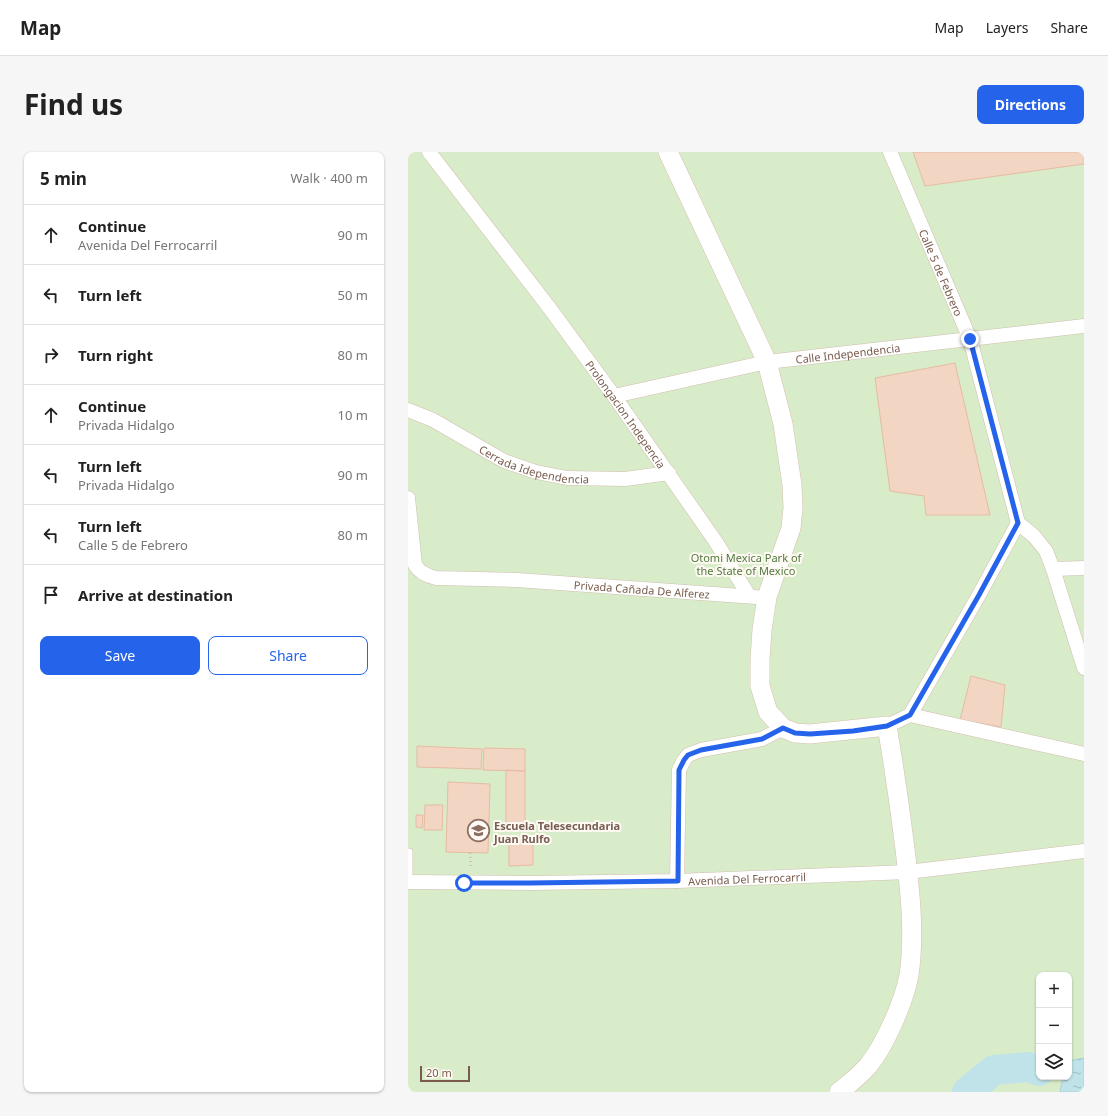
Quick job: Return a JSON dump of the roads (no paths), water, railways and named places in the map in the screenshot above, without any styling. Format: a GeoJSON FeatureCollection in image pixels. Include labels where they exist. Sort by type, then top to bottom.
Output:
{"type":"FeatureCollection","features":[{"type":"Feature","properties":{"kind":"main road"},"geometry":{"type":"LineString","coordinates":[[668,152],[767,362],[783,424],[792,485],[793,508],[790,528],[758,597],[760,686],[768,712],[783,728],[795,733],[810,734],[887,726],[908,872],[912,932],[908,976],[900,1007],[881,1047],[869,1064],[855,1079],[838,1092]]}},
{"type":"Feature","properties":{"kind":"street","name":"Prolongacion Indepencia"},"geometry":{"type":"LineString","coordinates":[[429,152],[548,306],[669,473],[716,542],[758,597]]}},
{"type":"Feature","properties":{"kind":"street","name":"Calle 5 de Febrero"},"geometry":{"type":"LineString","coordinates":[[890,152],[970,339],[1018,523]]}},
{"type":"Feature","properties":{"kind":"street","name":"Calle Independencia"},"geometry":{"type":"LineString","coordinates":[[614,396],[767,362],[1084,326]]}},
{"type":"Feature","properties":{"kind":"street","name":"Cerrada Idependencia"},"geometry":{"type":"LineString","coordinates":[[409,410],[433,420],[504,461],[536,472],[566,478],[625,480],[669,473]]}},
{"type":"Feature","properties":{"kind":"street","name":"Privada Cañada De Alferez"},"geometry":{"type":"LineString","coordinates":[[408,498],[415,564],[418,570],[427,576],[436,578],[517,580],[758,597]]}},
{"type":"Feature","properties":{"kind":"street"},"geometry":{"type":"LineString","coordinates":[[887,726],[910,715],[979,595],[1018,523],[1034,536],[1046,551],[1084,668]]}},
{"type":"Feature","properties":{"kind":"street"},"geometry":{"type":"LineString","coordinates":[[1053,569],[1084,568]]}},
{"type":"Feature","properties":{"kind":"street"},"geometry":{"type":"LineString","coordinates":[[910,715],[1084,754]]}},
{"type":"Feature","properties":{"kind":"street"},"geometry":{"type":"LineString","coordinates":[[678,881],[679,770],[684,760],[688,755],[701,750],[762,739],[783,728]]}},
{"type":"Feature","properties":{"kind":"street","name":"Avenida Del Ferrocarril"},"geometry":{"type":"LineString","coordinates":[[409,882],[530,883],[678,881],[908,872],[1084,851]]}},
{"type":"Feature","properties":{"kind":"lane"},"geometry":{"type":"LineString","coordinates":[[409,852],[409,882]]}},
{"type":"Feature","properties":{"kind":"water"},"geometry":{"type":"Polygon","coordinates":[[[1084,1058],[1084,1092],[1060,1092],[1062,1080],[1072,1080],[1072,1060],[1084,1058]]]}},
{"type":"Feature","properties":{"kind":"waterway"},"geometry":{"type":"LineString","coordinates":[[967,1092],[994,1070],[1029,1067],[1036,1070]]}},
{"type":"Feature","properties":{"kind":"place","name":"Escuela Telesecundaria Juan Rulfo"},"geometry":{"type":"Point","coordinates":[478,831]}},
{"type":"Feature","properties":{"kind":"park label","name":"Otomi Mexica Park of the State of Mexico"},"geometry":{"type":"Point","coordinates":[746,563]}}]}
